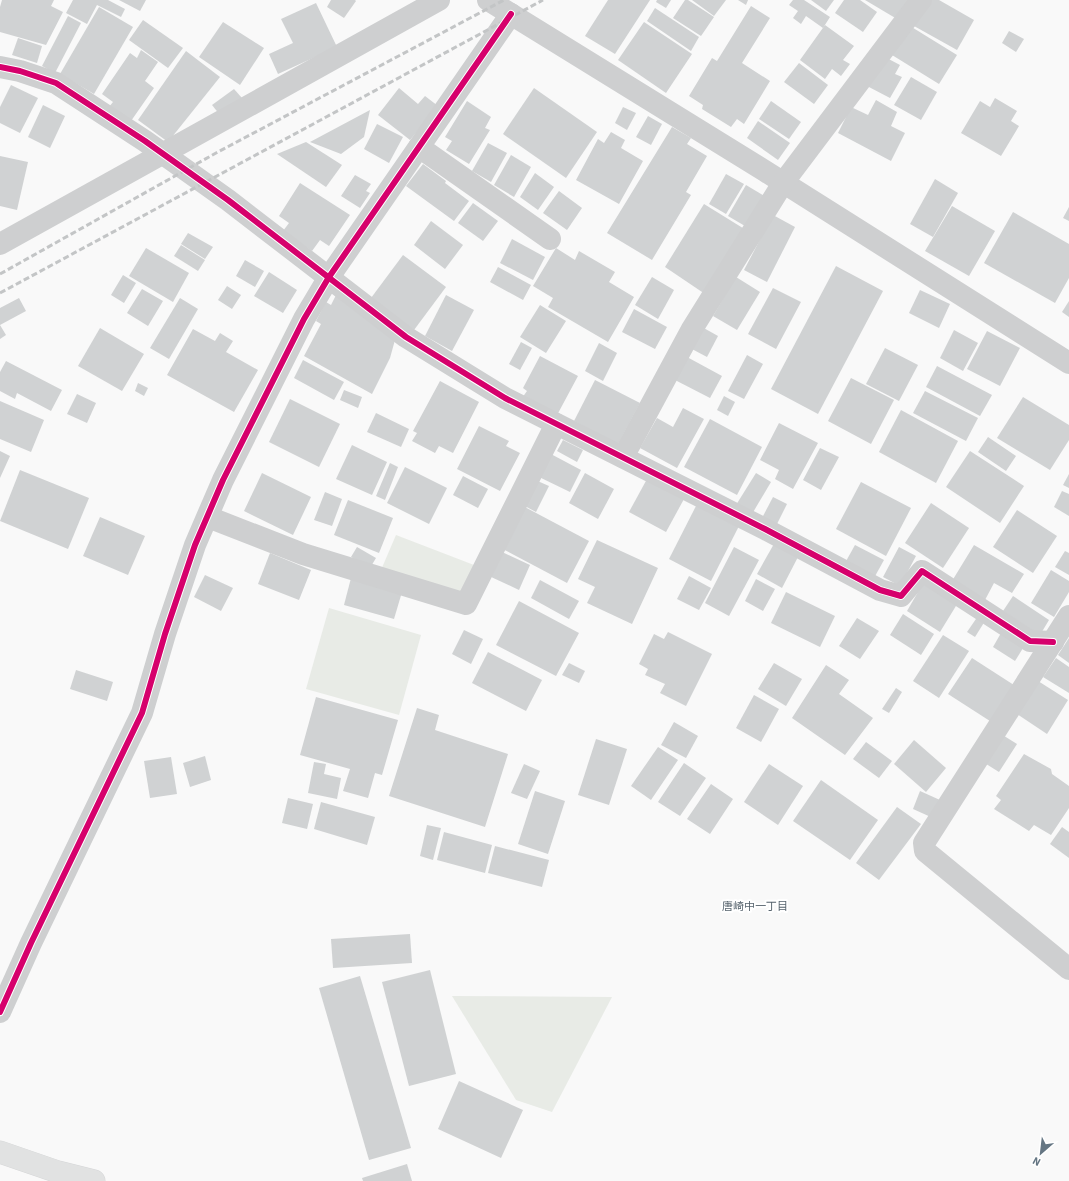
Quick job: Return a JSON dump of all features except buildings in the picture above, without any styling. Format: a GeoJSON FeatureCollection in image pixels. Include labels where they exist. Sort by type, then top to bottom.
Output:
{"type":"FeatureCollection","features":[{"type":"Feature","properties":{"kind":"main road"},"geometry":{"type":"LineString","coordinates":[[0,1152],[58,1172],[94,1181]]}},
{"type":"Feature","properties":{"kind":"street"},"geometry":{"type":"LineString","coordinates":[[0,244],[439,0]]}},
{"type":"Feature","properties":{"kind":"street"},"geometry":{"type":"LineString","coordinates":[[488,0],[1069,363]]}},
{"type":"Feature","properties":{"kind":"street"},"geometry":{"type":"LineString","coordinates":[[623,457],[692,329],[783,183],[921,0]]}},
{"type":"Feature","properties":{"kind":"street"},"geometry":{"type":"LineString","coordinates":[[0,1012],[31,943],[142,713],[165,634],[196,545],[223,480],[304,319],[329,277],[511,14]]}},
{"type":"Feature","properties":{"kind":"street"},"geometry":{"type":"LineString","coordinates":[[0,67],[20,71],[56,83],[163,154],[228,200],[406,337],[506,398],[772,532],[880,590],[901,596],[922,571],[1030,641],[1053,642]]}},
{"type":"Feature","properties":{"kind":"street"},"geometry":{"type":"LineString","coordinates":[[419,147],[550,238]]}},
{"type":"Feature","properties":{"kind":"street"},"geometry":{"type":"LineString","coordinates":[[208,517],[303,554],[466,604],[556,424]]}},
{"type":"Feature","properties":{"kind":"street"},"geometry":{"type":"LineString","coordinates":[[1069,616],[924,842],[925,851],[1069,969]]}},
{"type":"Feature","properties":{"kind":"shaded area"},"geometry":{"type":"Polygon","coordinates":[[[396,535],[474,565],[460,596],[381,570],[396,535]]]}},
{"type":"Feature","properties":{"kind":"shaded area"},"geometry":{"type":"Polygon","coordinates":[[[329,608],[421,635],[399,715],[306,689],[329,608]]]}},
{"type":"Feature","properties":{"kind":"shaded area"},"geometry":{"type":"Polygon","coordinates":[[[452,996],[612,997],[552,1112],[516,1100],[452,996]]]}},
{"type":"Feature","properties":{"kind":"railway"},"geometry":{"type":"LineString","coordinates":[[0,274],[216,153],[504,0]]}},
{"type":"Feature","properties":{"kind":"railway"},"geometry":{"type":"LineString","coordinates":[[0,293],[543,0]]}},
{"type":"Feature","properties":{"kind":"cycle path"},"geometry":{"type":"LineString","coordinates":[[0,1012],[31,943],[142,713],[165,634],[195,545],[223,480],[304,319],[329,277],[511,14]]}},
{"type":"Feature","properties":{"kind":"cycle path"},"geometry":{"type":"LineString","coordinates":[[0,67],[20,71],[56,83],[145,141],[228,200],[406,337],[505,398],[765,529],[880,590],[901,596],[922,571],[1030,641],[1053,642]]}},
{"type":"Feature","properties":{"kind":"district","name":"唐崎中一丁目"},"geometry":{"type":"Point","coordinates":[755,906]}}]}
